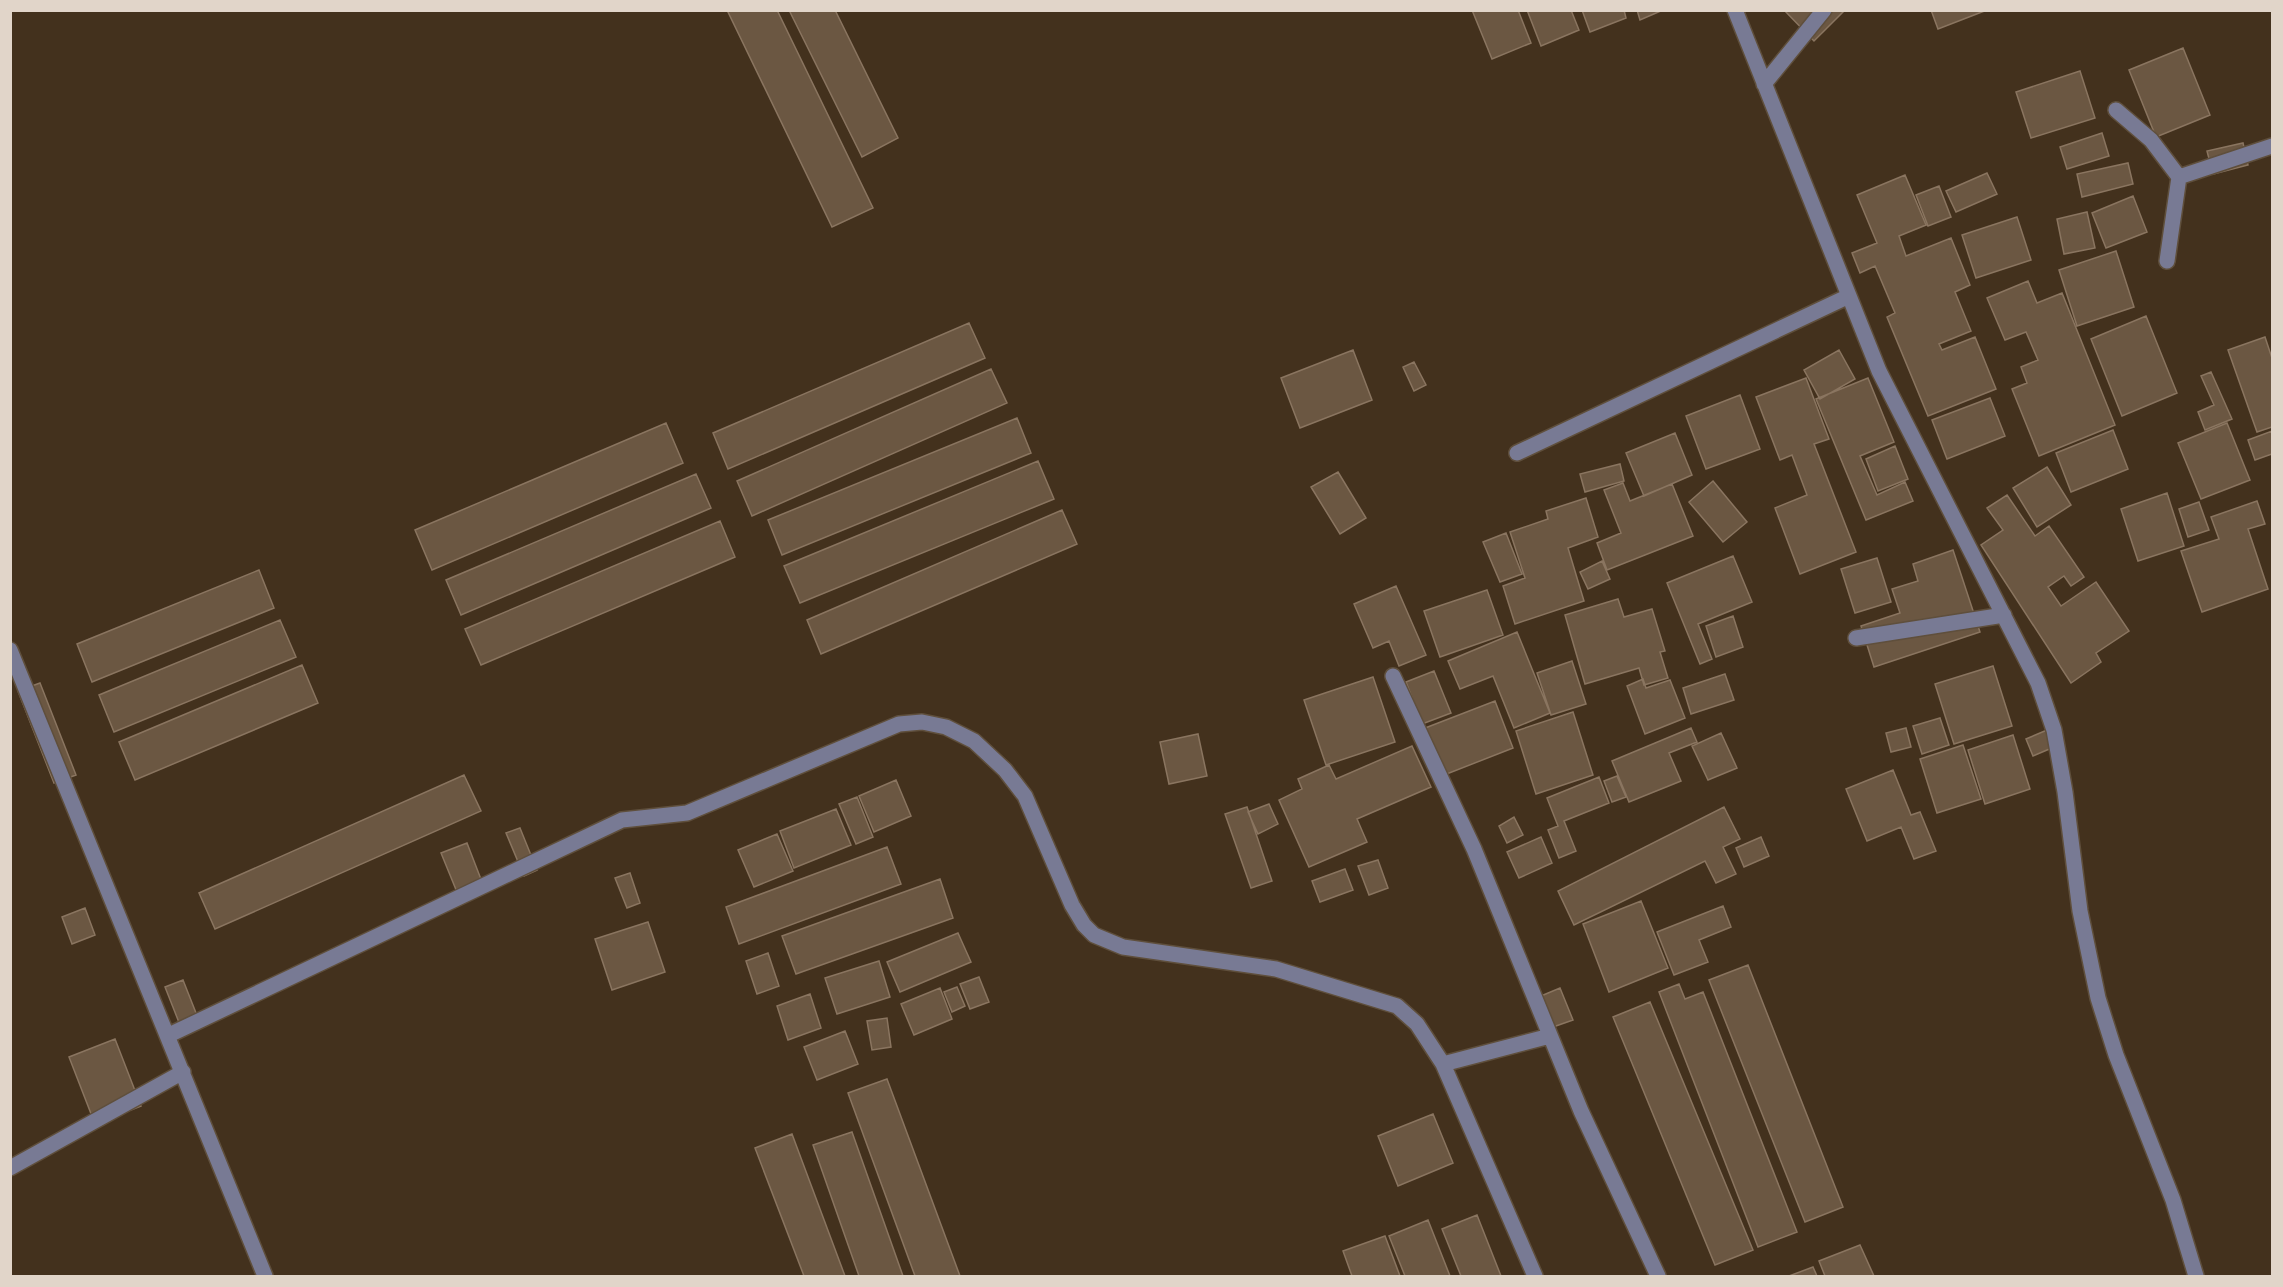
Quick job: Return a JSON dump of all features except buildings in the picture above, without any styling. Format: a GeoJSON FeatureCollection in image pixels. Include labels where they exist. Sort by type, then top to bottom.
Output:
{"type":"FeatureCollection","features":[{"type":"Feature","properties":{"kind":"street"},"geometry":{"type":"LineString","coordinates":[[1735,10],[1879,371],[2038,683],[2054,730],[2065,792],[2080,911],[2098,998],[2116,1055],[2173,1200],[2196,1276]]}},
{"type":"Feature","properties":{"kind":"street"},"geometry":{"type":"LineString","coordinates":[[1764,84],[1824,10]]}},
{"type":"Feature","properties":{"kind":"street"},"geometry":{"type":"LineString","coordinates":[[2116,110],[2151,140],[2179,177],[2167,261]]}},
{"type":"Feature","properties":{"kind":"street"},"geometry":{"type":"LineString","coordinates":[[2179,177],[2272,146]]}},
{"type":"Feature","properties":{"kind":"street"},"geometry":{"type":"LineString","coordinates":[[1516,453],[1849,296]]}},
{"type":"Feature","properties":{"kind":"street"},"geometry":{"type":"LineString","coordinates":[[1856,638],[2004,615]]}},
{"type":"Feature","properties":{"kind":"street"},"geometry":{"type":"LineString","coordinates":[[10,651],[169,1035],[265,1276]]}},
{"type":"Feature","properties":{"kind":"street"},"geometry":{"type":"LineString","coordinates":[[1393,676],[1474,849],[1581,1111],[1658,1276]]}},
{"type":"Feature","properties":{"kind":"street"},"geometry":{"type":"LineString","coordinates":[[169,1035],[622,820],[687,813],[864,737],[898,724],[922,722],[946,727],[974,741],[1005,771],[1025,796],[1072,905],[1084,925],[1094,935],[1123,947],[1276,969],[1397,1006],[1417,1024],[1443,1064],[1535,1276]]}},
{"type":"Feature","properties":{"kind":"street"},"geometry":{"type":"LineString","coordinates":[[1443,1064],[1550,1036]]}},
{"type":"Feature","properties":{"kind":"street"},"geometry":{"type":"LineString","coordinates":[[10,1168],[183,1072]]}}]}
